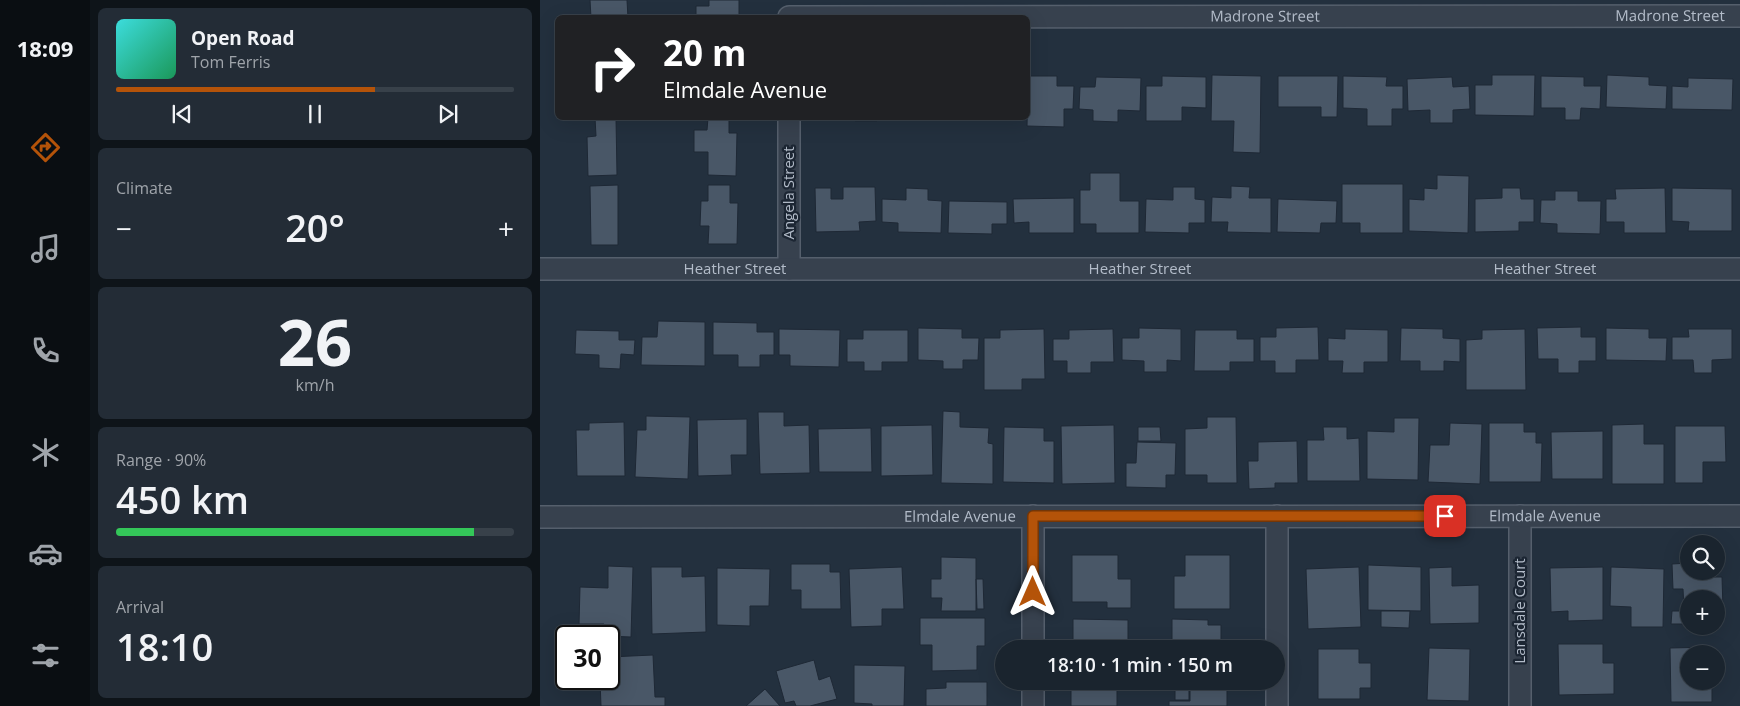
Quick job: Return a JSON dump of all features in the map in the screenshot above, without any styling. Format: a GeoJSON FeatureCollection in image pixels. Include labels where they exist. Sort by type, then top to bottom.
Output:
{"type":"FeatureCollection","features":[{"type":"Feature","properties":{"kind":"street","name":"Madrone Street"},"geometry":{"type":"LineString","coordinates":[[789,11],[1740,16]]}},
{"type":"Feature","properties":{"kind":"street","name":"Angela Street"},"geometry":{"type":"LineString","coordinates":[[789,120],[789,269]]}},
{"type":"Feature","properties":{"kind":"street","name":"Heather Street"},"geometry":{"type":"LineString","coordinates":[[540,269],[1740,269]]}},
{"type":"Feature","properties":{"kind":"street"},"geometry":{"type":"LineString","coordinates":[[1033,516],[1033,640]]}},
{"type":"Feature","properties":{"kind":"street"},"geometry":{"type":"LineString","coordinates":[[1276,516],[1276,706]]}},
{"type":"Feature","properties":{"kind":"street","name":"Lansdale Court"},"geometry":{"type":"LineString","coordinates":[[1520,516],[1520,706]]}},
{"type":"Feature","properties":{"kind":"street","name":"Elmdale Avenue"},"geometry":{"type":"LineString","coordinates":[[540,517],[1740,516]]}},
{"type":"Feature","properties":{"kind":"street"},"geometry":{"type":"LineString","coordinates":[[1033,690],[1033,706]]}},
{"type":"Feature","properties":{"kind":"building"},"geometry":{"type":"Polygon","coordinates":[[[590,0],[627,0],[628,15],[591,15],[590,0]]]}},
{"type":"Feature","properties":{"kind":"building"},"geometry":{"type":"Polygon","coordinates":[[[709,0],[739,0],[739,15],[696,15],[696,6],[709,6],[709,0]]]}},
{"type":"Feature","properties":{"kind":"building"},"geometry":{"type":"Polygon","coordinates":[[[1212,75],[1261,76],[1260,153],[1233,152],[1234,121],[1211,121],[1212,75]]]}},
{"type":"Feature","properties":{"kind":"building"},"geometry":{"type":"Polygon","coordinates":[[[1492,75],[1535,75],[1534,116],[1475,115],[1475,85],[1492,85],[1492,75]]]}},
{"type":"Feature","properties":{"kind":"building"},"geometry":{"type":"Polygon","coordinates":[[[1607,75],[1649,77],[1649,85],[1667,86],[1666,109],[1606,107],[1607,75]]]}},
{"type":"Feature","properties":{"kind":"building"},"geometry":{"type":"Polygon","coordinates":[[[1030,76],[1057,76],[1057,86],[1074,86],[1073,109],[1064,109],[1064,127],[1027,126],[1027,120],[1030,120],[1030,76]]]}},
{"type":"Feature","properties":{"kind":"building"},"geometry":{"type":"Polygon","coordinates":[[[1162,76],[1206,77],[1206,108],[1182,107],[1182,121],[1146,121],[1146,86],[1162,86],[1162,76]]]}},
{"type":"Feature","properties":{"kind":"building"},"geometry":{"type":"Polygon","coordinates":[[[1278,76],[1338,76],[1337,117],[1321,117],[1321,107],[1278,107],[1278,76]]]}},
{"type":"Feature","properties":{"kind":"building"},"geometry":{"type":"Polygon","coordinates":[[[1343,76],[1387,77],[1386,86],[1403,86],[1403,109],[1392,109],[1392,126],[1367,126],[1367,109],[1343,108],[1343,76]]]}},
{"type":"Feature","properties":{"kind":"building"},"geometry":{"type":"Polygon","coordinates":[[[1541,76],[1584,77],[1584,86],[1601,86],[1600,109],[1581,108],[1580,120],[1565,120],[1565,108],[1541,108],[1541,76]]]}},
{"type":"Feature","properties":{"kind":"building"},"geometry":{"type":"Polygon","coordinates":[[[1096,77],[1141,78],[1140,111],[1118,110],[1118,122],[1093,121],[1093,110],[1079,109],[1080,87],[1095,87],[1096,77]]]}},
{"type":"Feature","properties":{"kind":"building"},"geometry":{"type":"Polygon","coordinates":[[[1452,77],[1453,87],[1469,86],[1470,109],[1453,110],[1453,123],[1430,123],[1430,110],[1408,111],[1407,79],[1452,77]]]}},
{"type":"Feature","properties":{"kind":"building"},"geometry":{"type":"Polygon","coordinates":[[[1688,78],[1733,79],[1732,110],[1672,109],[1672,86],[1688,87],[1688,78]]]}},
{"type":"Feature","properties":{"kind":"building"},"geometry":{"type":"Polygon","coordinates":[[[595,120],[616,120],[617,175],[588,176],[587,137],[596,136],[595,120]]]}},
{"type":"Feature","properties":{"kind":"building"},"geometry":{"type":"Polygon","coordinates":[[[708,120],[729,120],[729,133],[737,133],[736,176],[708,175],[708,152],[694,152],[694,130],[707,130],[708,120]]]}},
{"type":"Feature","properties":{"kind":"building"},"geometry":{"type":"Polygon","coordinates":[[[877,120],[877,121],[855,121],[877,120]]]}},
{"type":"Feature","properties":{"kind":"building"},"geometry":{"type":"Polygon","coordinates":[[[1090,173],[1120,173],[1120,201],[1139,201],[1139,233],[1096,233],[1096,224],[1080,224],[1080,190],[1090,190],[1090,173]]]}},
{"type":"Feature","properties":{"kind":"building"},"geometry":{"type":"Polygon","coordinates":[[[1437,175],[1469,176],[1468,233],[1409,231],[1409,199],[1424,200],[1424,188],[1437,189],[1437,175]]]}},
{"type":"Feature","properties":{"kind":"building"},"geometry":{"type":"Polygon","coordinates":[[[1342,184],[1403,184],[1403,233],[1360,233],[1360,223],[1342,223],[1342,184]]]}},
{"type":"Feature","properties":{"kind":"building"},"geometry":{"type":"Polygon","coordinates":[[[618,185],[618,245],[591,245],[590,186],[618,185]]]}},
{"type":"Feature","properties":{"kind":"building"},"geometry":{"type":"Polygon","coordinates":[[[708,185],[730,185],[730,203],[738,203],[737,244],[708,244],[709,226],[700,226],[701,201],[708,201],[708,185]]]}},
{"type":"Feature","properties":{"kind":"building"},"geometry":{"type":"Polygon","coordinates":[[[1231,186],[1250,187],[1249,198],[1271,198],[1271,233],[1227,232],[1228,222],[1211,222],[1212,197],[1231,198],[1231,186]]]}},
{"type":"Feature","properties":{"kind":"building"},"geometry":{"type":"Polygon","coordinates":[[[843,187],[875,187],[876,221],[859,222],[860,231],[816,232],[815,188],[831,188],[831,199],[843,199],[843,187]]]}},
{"type":"Feature","properties":{"kind":"building"},"geometry":{"type":"Polygon","coordinates":[[[1173,187],[1195,187],[1195,199],[1205,200],[1205,223],[1189,223],[1189,233],[1145,232],[1146,199],[1173,200],[1173,187]]]}},
{"type":"Feature","properties":{"kind":"building"},"geometry":{"type":"Polygon","coordinates":[[[906,188],[928,189],[928,200],[942,201],[941,233],[898,232],[898,223],[882,222],[882,199],[906,200],[906,188]]]}},
{"type":"Feature","properties":{"kind":"building"},"geometry":{"type":"Polygon","coordinates":[[[1502,188],[1520,188],[1521,199],[1534,199],[1534,222],[1519,222],[1519,231],[1475,232],[1475,199],[1502,198],[1502,188]]]}},
{"type":"Feature","properties":{"kind":"building"},"geometry":{"type":"Polygon","coordinates":[[[1665,188],[1666,233],[1624,233],[1624,222],[1606,222],[1606,199],[1616,199],[1615,189],[1665,188]]]}},
{"type":"Feature","properties":{"kind":"building"},"geometry":{"type":"Polygon","coordinates":[[[1672,188],[1732,189],[1732,231],[1688,231],[1689,222],[1672,221],[1672,188]]]}},
{"type":"Feature","properties":{"kind":"building"},"geometry":{"type":"Polygon","coordinates":[[[1555,191],[1578,191],[1578,201],[1601,201],[1600,234],[1557,233],[1557,224],[1540,223],[1541,200],[1555,200],[1555,191]]]}},
{"type":"Feature","properties":{"kind":"building"},"geometry":{"type":"Polygon","coordinates":[[[1074,198],[1074,233],[1029,233],[1029,222],[1014,223],[1013,199],[1074,198]]]}},
{"type":"Feature","properties":{"kind":"building"},"geometry":{"type":"Polygon","coordinates":[[[1278,199],[1337,201],[1336,223],[1321,223],[1320,233],[1277,232],[1278,199]]]}},
{"type":"Feature","properties":{"kind":"building"},"geometry":{"type":"Polygon","coordinates":[[[949,201],[1007,202],[1007,224],[992,224],[992,234],[948,233],[949,201]]]}},
{"type":"Feature","properties":{"kind":"building"},"geometry":{"type":"Polygon","coordinates":[[[658,321],[705,322],[705,366],[641,365],[642,337],[657,337],[658,321]]]}},
{"type":"Feature","properties":{"kind":"building"},"geometry":{"type":"Polygon","coordinates":[[[713,322],[757,323],[757,332],[774,332],[774,355],[760,355],[760,367],[738,367],[738,355],[713,355],[713,322]]]}},
{"type":"Feature","properties":{"kind":"building"},"geometry":{"type":"Polygon","coordinates":[[[1318,327],[1319,360],[1296,360],[1296,373],[1275,373],[1275,361],[1260,361],[1260,337],[1276,337],[1276,328],[1318,327]]]}},
{"type":"Feature","properties":{"kind":"building"},"geometry":{"type":"Polygon","coordinates":[[[1581,327],[1581,337],[1596,337],[1596,361],[1579,361],[1579,373],[1558,373],[1558,359],[1538,359],[1537,328],[1581,327]]]}},
{"type":"Feature","properties":{"kind":"building"},"geometry":{"type":"Polygon","coordinates":[[[918,328],[962,329],[962,338],[979,338],[978,360],[963,360],[963,369],[943,369],[943,361],[918,360],[918,328]]]}},
{"type":"Feature","properties":{"kind":"building"},"geometry":{"type":"Polygon","coordinates":[[[1139,328],[1181,329],[1181,361],[1167,360],[1167,372],[1144,372],[1144,361],[1122,360],[1122,338],[1139,338],[1139,328]]]}},
{"type":"Feature","properties":{"kind":"building"},"geometry":{"type":"Polygon","coordinates":[[[1401,328],[1443,329],[1443,338],[1460,339],[1460,362],[1444,361],[1444,371],[1420,371],[1420,361],[1400,361],[1401,328]]]}},
{"type":"Feature","properties":{"kind":"building"},"geometry":{"type":"Polygon","coordinates":[[[1606,328],[1649,329],[1649,338],[1667,338],[1666,361],[1606,360],[1606,328]]]}},
{"type":"Feature","properties":{"kind":"building"},"geometry":{"type":"Polygon","coordinates":[[[779,329],[840,330],[839,367],[790,366],[790,355],[779,355],[779,329]]]}},
{"type":"Feature","properties":{"kind":"building"},"geometry":{"type":"Polygon","coordinates":[[[1044,329],[1045,379],[1022,379],[1022,390],[984,390],[984,338],[1000,338],[1000,330],[1044,329]]]}},
{"type":"Feature","properties":{"kind":"building"},"geometry":{"type":"Polygon","coordinates":[[[1113,329],[1114,362],[1091,362],[1091,373],[1067,373],[1067,361],[1053,361],[1053,339],[1069,339],[1069,330],[1113,329]]]}},
{"type":"Feature","properties":{"kind":"building"},"geometry":{"type":"Polygon","coordinates":[[[1345,329],[1388,330],[1388,362],[1364,362],[1364,373],[1342,373],[1343,361],[1328,361],[1328,338],[1345,339],[1345,329]]]}},
{"type":"Feature","properties":{"kind":"building"},"geometry":{"type":"Polygon","coordinates":[[[1525,329],[1526,390],[1466,390],[1466,340],[1482,339],[1482,330],[1525,329]]]}},
{"type":"Feature","properties":{"kind":"building"},"geometry":{"type":"Polygon","coordinates":[[[1688,329],[1732,329],[1732,359],[1712,360],[1712,373],[1694,373],[1693,360],[1672,360],[1672,337],[1689,337],[1688,329]]]}},
{"type":"Feature","properties":{"kind":"building"},"geometry":{"type":"Polygon","coordinates":[[[576,330],[619,331],[619,340],[635,340],[634,355],[621,354],[620,369],[599,368],[599,355],[575,354],[576,330]]]}},
{"type":"Feature","properties":{"kind":"building"},"geometry":{"type":"Polygon","coordinates":[[[863,330],[908,330],[908,362],[882,362],[882,371],[864,371],[864,362],[847,362],[847,339],[863,339],[863,330]]]}},
{"type":"Feature","properties":{"kind":"building"},"geometry":{"type":"Polygon","coordinates":[[[1195,330],[1237,330],[1237,339],[1254,339],[1254,362],[1230,362],[1230,371],[1194,371],[1195,330]]]}},
{"type":"Feature","properties":{"kind":"building"},"geometry":{"type":"Polygon","coordinates":[[[943,411],[960,412],[960,427],[989,428],[988,443],[993,444],[993,484],[941,483],[943,411]]]}},
{"type":"Feature","properties":{"kind":"building"},"geometry":{"type":"Polygon","coordinates":[[[758,412],[784,412],[784,426],[809,425],[810,473],[760,474],[758,412]]]}},
{"type":"Feature","properties":{"kind":"building"},"geometry":{"type":"Polygon","coordinates":[[[646,416],[690,417],[688,479],[635,477],[637,430],[646,430],[646,416]]]}},
{"type":"Feature","properties":{"kind":"building"},"geometry":{"type":"Polygon","coordinates":[[[1207,417],[1236,417],[1237,483],[1207,483],[1207,475],[1185,475],[1185,429],[1207,428],[1207,417]]]}},
{"type":"Feature","properties":{"kind":"building"},"geometry":{"type":"Polygon","coordinates":[[[1394,418],[1419,418],[1418,480],[1367,479],[1367,431],[1394,432],[1394,418]]]}},
{"type":"Feature","properties":{"kind":"building"},"geometry":{"type":"Polygon","coordinates":[[[747,419],[747,455],[731,455],[732,475],[698,476],[697,420],[747,419]]]}},
{"type":"Feature","properties":{"kind":"building"},"geometry":{"type":"Polygon","coordinates":[[[624,422],[625,476],[577,476],[576,430],[589,430],[589,423],[624,422]]]}},
{"type":"Feature","properties":{"kind":"building"},"geometry":{"type":"Polygon","coordinates":[[[1450,423],[1482,424],[1480,484],[1428,482],[1430,445],[1449,445],[1450,423]]]}},
{"type":"Feature","properties":{"kind":"building"},"geometry":{"type":"Polygon","coordinates":[[[1489,423],[1524,423],[1524,432],[1536,432],[1536,443],[1542,443],[1541,482],[1489,482],[1489,423]]]}},
{"type":"Feature","properties":{"kind":"building"},"geometry":{"type":"Polygon","coordinates":[[[1644,424],[1644,444],[1664,444],[1664,484],[1612,484],[1612,425],[1644,424]]]}},
{"type":"Feature","properties":{"kind":"building"},"geometry":{"type":"Polygon","coordinates":[[[932,425],[933,475],[881,476],[881,426],[932,425]]]}},
{"type":"Feature","properties":{"kind":"building"},"geometry":{"type":"Polygon","coordinates":[[[1114,425],[1115,483],[1062,484],[1061,426],[1114,425]]]}},
{"type":"Feature","properties":{"kind":"building"},"geometry":{"type":"Polygon","coordinates":[[[1675,426],[1725,426],[1726,462],[1703,462],[1703,483],[1675,483],[1675,426]]]}},
{"type":"Feature","properties":{"kind":"building"},"geometry":{"type":"Polygon","coordinates":[[[1004,427],[1044,428],[1044,441],[1054,441],[1054,483],[1003,482],[1004,427]]]}},
{"type":"Feature","properties":{"kind":"building"},"geometry":{"type":"Polygon","coordinates":[[[1138,427],[1160,427],[1161,441],[1138,441],[1138,427]]]}},
{"type":"Feature","properties":{"kind":"building"},"geometry":{"type":"Polygon","coordinates":[[[1323,427],[1347,427],[1347,439],[1359,438],[1360,481],[1307,481],[1307,440],[1324,440],[1323,427]]]}},
{"type":"Feature","properties":{"kind":"building"},"geometry":{"type":"Polygon","coordinates":[[[871,428],[872,472],[819,472],[818,429],[871,428]]]}},
{"type":"Feature","properties":{"kind":"building"},"geometry":{"type":"Polygon","coordinates":[[[1603,431],[1603,479],[1552,479],[1551,432],[1603,431]]]}},
{"type":"Feature","properties":{"kind":"building"},"geometry":{"type":"Polygon","coordinates":[[[1297,441],[1298,483],[1275,483],[1275,488],[1249,489],[1248,461],[1258,461],[1258,442],[1297,441]]]}},
{"type":"Feature","properties":{"kind":"building"},"geometry":{"type":"Polygon","coordinates":[[[1137,442],[1176,443],[1175,475],[1166,475],[1166,488],[1126,487],[1126,463],[1136,463],[1137,442]]]}},
{"type":"Feature","properties":{"kind":"building"},"geometry":{"type":"Polygon","coordinates":[[[1072,555],[1118,555],[1118,579],[1131,579],[1131,608],[1107,608],[1107,602],[1072,602],[1072,555]]]}},
{"type":"Feature","properties":{"kind":"building"},"geometry":{"type":"Polygon","coordinates":[[[1185,555],[1230,555],[1230,609],[1174,609],[1174,576],[1185,576],[1185,555]]]}},
{"type":"Feature","properties":{"kind":"building"},"geometry":{"type":"Polygon","coordinates":[[[941,557],[976,558],[976,611],[941,611],[942,598],[931,598],[931,579],[941,579],[941,557]]]}},
{"type":"Feature","properties":{"kind":"building"},"geometry":{"type":"Polygon","coordinates":[[[791,564],[830,564],[830,572],[840,572],[841,609],[801,609],[801,590],[791,590],[791,564]]]}},
{"type":"Feature","properties":{"kind":"building"},"geometry":{"type":"Polygon","coordinates":[[[1672,564],[1680,564],[1680,580],[1722,580],[1722,590],[1673,589],[1672,564]]]}},
{"type":"Feature","properties":{"kind":"building"},"geometry":{"type":"Polygon","coordinates":[[[1368,565],[1421,567],[1421,611],[1368,610],[1368,565]]]}},
{"type":"Feature","properties":{"kind":"building"},"geometry":{"type":"Polygon","coordinates":[[[608,566],[633,567],[631,637],[620,637],[620,625],[579,624],[580,587],[608,588],[608,566]]]}},
{"type":"Feature","properties":{"kind":"building"},"geometry":{"type":"Polygon","coordinates":[[[651,567],[682,567],[682,577],[705,576],[706,632],[652,634],[651,567]]]}},
{"type":"Feature","properties":{"kind":"building"},"geometry":{"type":"Polygon","coordinates":[[[902,567],[904,609],[882,609],[882,626],[851,627],[849,569],[902,567]]]}},
{"type":"Feature","properties":{"kind":"building"},"geometry":{"type":"Polygon","coordinates":[[[1359,567],[1361,627],[1308,629],[1306,569],[1359,567]]]}},
{"type":"Feature","properties":{"kind":"building"},"geometry":{"type":"Polygon","coordinates":[[[1452,567],[1452,586],[1479,585],[1479,623],[1430,624],[1429,568],[1452,567]]]}},
{"type":"Feature","properties":{"kind":"building"},"geometry":{"type":"Polygon","coordinates":[[[1603,567],[1603,620],[1568,621],[1568,611],[1551,612],[1550,568],[1603,567]]]}},
{"type":"Feature","properties":{"kind":"building"},"geometry":{"type":"Polygon","coordinates":[[[1611,567],[1664,569],[1663,627],[1631,627],[1631,607],[1610,606],[1611,567]]]}},
{"type":"Feature","properties":{"kind":"building"},"geometry":{"type":"Polygon","coordinates":[[[717,568],[770,569],[769,606],[750,606],[750,626],[717,625],[717,568]]]}},
{"type":"Feature","properties":{"kind":"building"},"geometry":{"type":"Polygon","coordinates":[[[976,579],[983,579],[984,609],[977,609],[976,579]]]}},
{"type":"Feature","properties":{"kind":"building"},"geometry":{"type":"Polygon","coordinates":[[[1381,611],[1410,611],[1409,628],[1381,627],[1381,611]]]}},
{"type":"Feature","properties":{"kind":"building"},"geometry":{"type":"Polygon","coordinates":[[[1672,611],[1680,611],[1680,624],[1671,624],[1672,611]]]}},
{"type":"Feature","properties":{"kind":"building"},"geometry":{"type":"Polygon","coordinates":[[[920,618],[985,618],[985,646],[977,646],[977,670],[932,671],[932,645],[920,645],[920,618]]]}},
{"type":"Feature","properties":{"kind":"building"},"geometry":{"type":"Polygon","coordinates":[[[1073,619],[1128,620],[1128,640],[1073,640],[1073,619]]]}},
{"type":"Feature","properties":{"kind":"building"},"geometry":{"type":"Polygon","coordinates":[[[1172,619],[1208,620],[1208,625],[1221,625],[1221,640],[1172,640],[1172,619]]]}},
{"type":"Feature","properties":{"kind":"building"},"geometry":{"type":"Polygon","coordinates":[[[1558,644],[1603,644],[1603,663],[1614,663],[1614,694],[1559,695],[1558,644]]]}},
{"type":"Feature","properties":{"kind":"building"},"geometry":{"type":"Polygon","coordinates":[[[1429,648],[1470,649],[1469,701],[1427,700],[1429,648]]]}},
{"type":"Feature","properties":{"kind":"building"},"geometry":{"type":"Polygon","coordinates":[[[1670,648],[1680,648],[1680,690],[1712,690],[1712,702],[1671,702],[1670,648]]]}},
{"type":"Feature","properties":{"kind":"building"},"geometry":{"type":"Polygon","coordinates":[[[1318,649],[1359,649],[1359,663],[1371,663],[1371,688],[1360,688],[1360,699],[1318,699],[1318,649]]]}},
{"type":"Feature","properties":{"kind":"building"},"geometry":{"type":"Polygon","coordinates":[[[653,655],[655,697],[665,697],[665,706],[601,706],[600,690],[620,690],[620,656],[653,655]]]}},
{"type":"Feature","properties":{"kind":"building"},"geometry":{"type":"Polygon","coordinates":[[[814,660],[819,680],[830,676],[837,699],[810,706],[796,706],[794,701],[785,703],[776,671],[814,660]]]}},
{"type":"Feature","properties":{"kind":"building"},"geometry":{"type":"Polygon","coordinates":[[[854,665],[905,666],[904,706],[872,706],[872,704],[854,703],[854,665]]]}},
{"type":"Feature","properties":{"kind":"building"},"geometry":{"type":"Polygon","coordinates":[[[946,682],[987,682],[987,706],[926,706],[926,689],[946,688],[946,682]]]}},
{"type":"Feature","properties":{"kind":"building"},"geometry":{"type":"Polygon","coordinates":[[[765,689],[780,706],[746,706],[765,689]]]}},
{"type":"Feature","properties":{"kind":"building"},"geometry":{"type":"Polygon","coordinates":[[[1071,690],[1117,690],[1117,706],[1071,706],[1071,690]]]}},
{"type":"Feature","properties":{"kind":"building"},"geometry":{"type":"Polygon","coordinates":[[[1175,690],[1189,690],[1189,700],[1175,700],[1175,690]]]}},
{"type":"Feature","properties":{"kind":"building"},"geometry":{"type":"Polygon","coordinates":[[[1190,690],[1227,690],[1227,706],[1169,706],[1169,701],[1190,701],[1190,690]]]}},
{"type":"Feature","properties":{"kind":"route"},"geometry":{"type":"LineString","coordinates":[[1033,592],[1033,516],[1445,516]]}}]}
